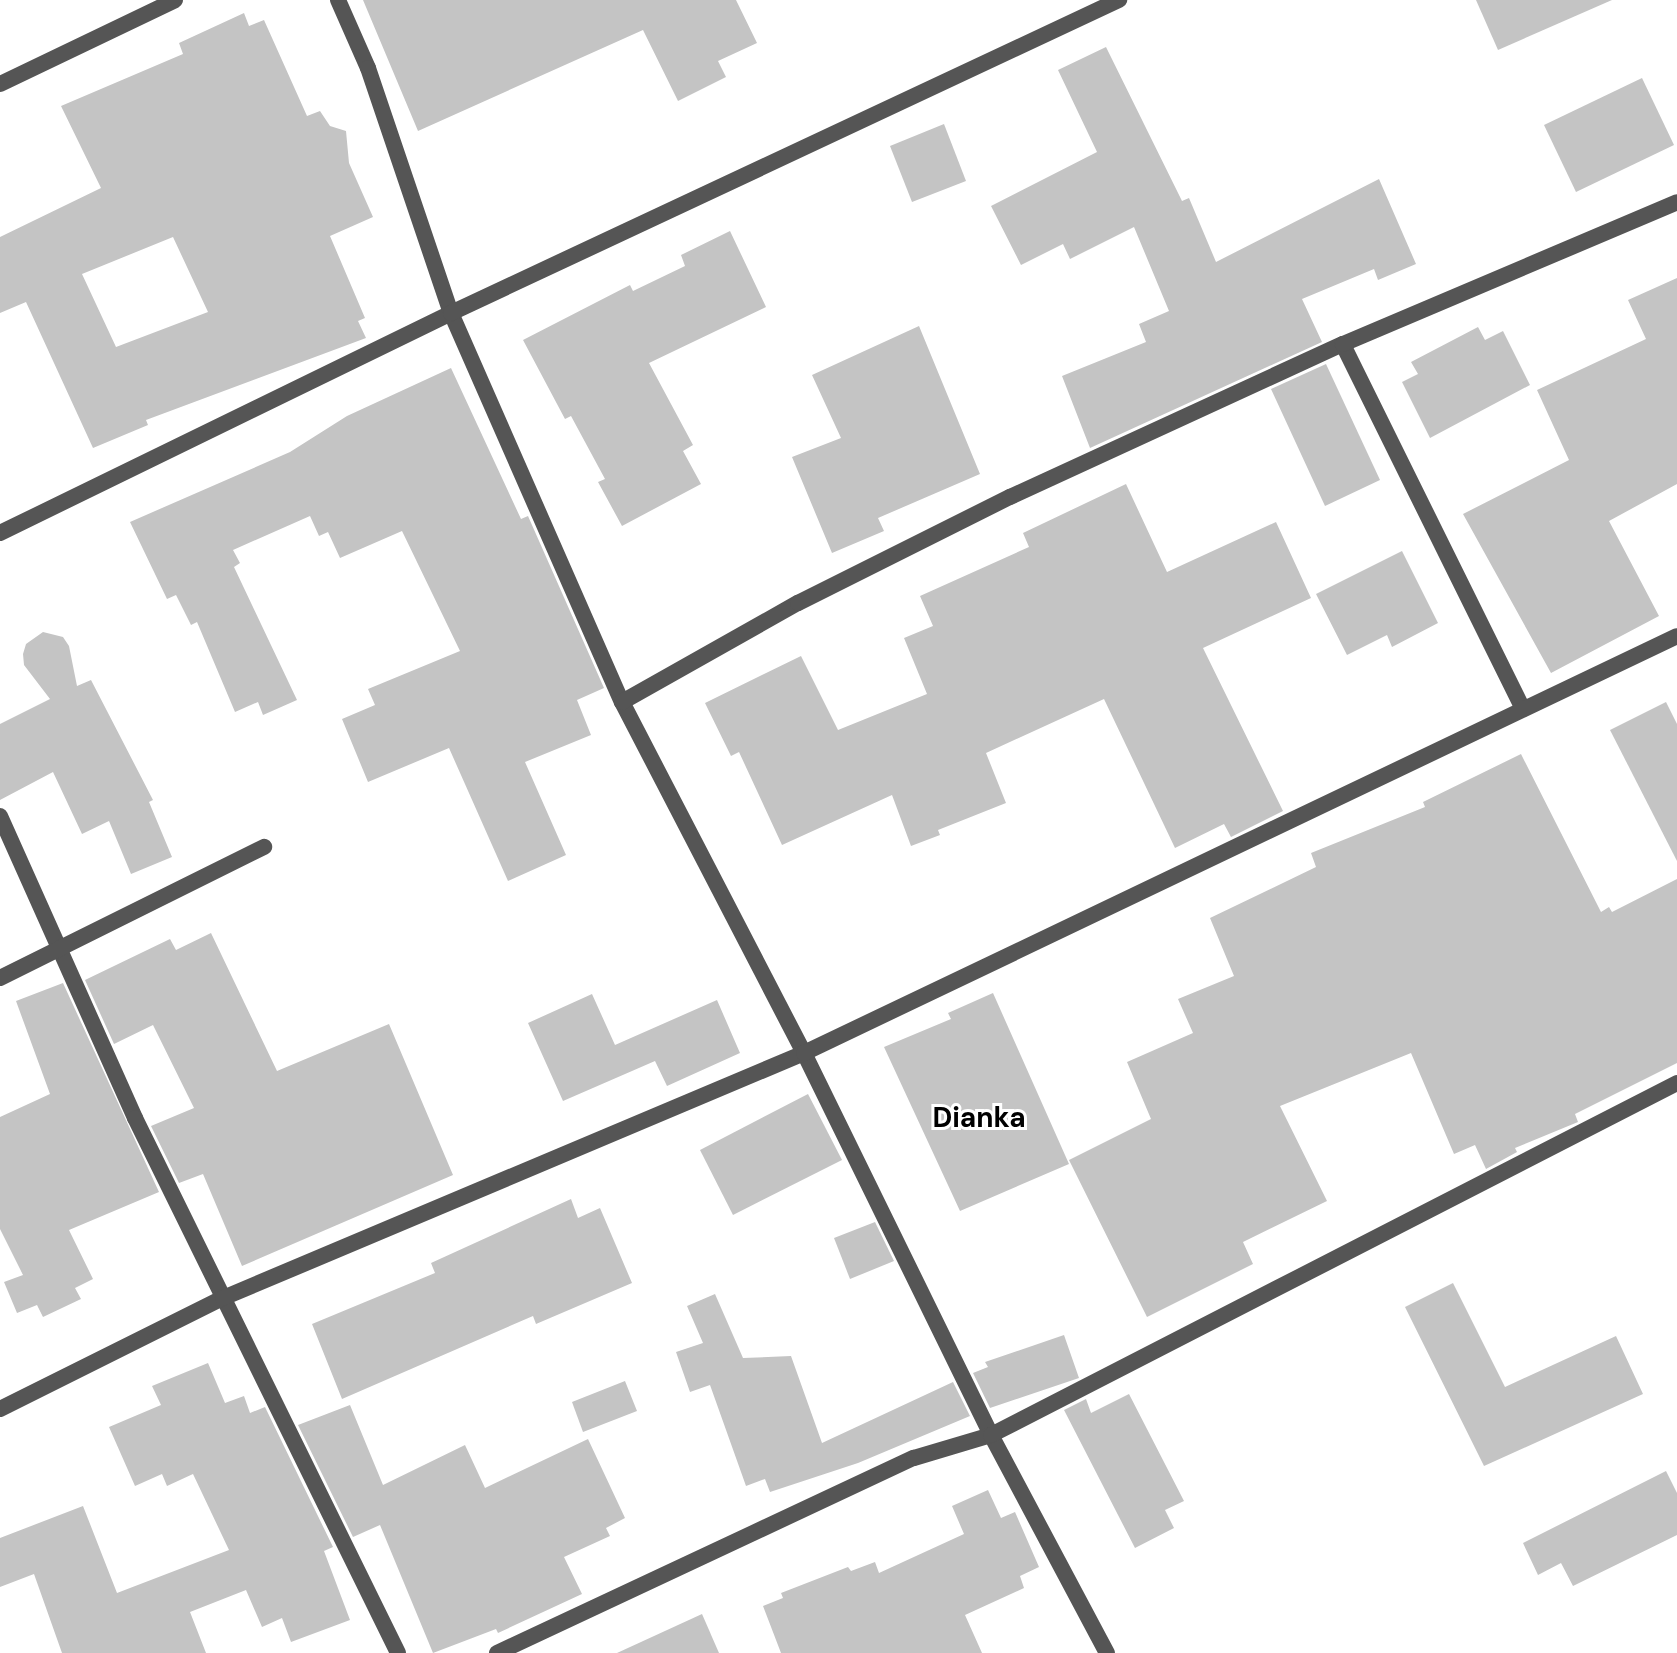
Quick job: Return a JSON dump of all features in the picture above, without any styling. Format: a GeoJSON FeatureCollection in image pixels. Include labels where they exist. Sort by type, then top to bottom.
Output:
{"type":"FeatureCollection","features":[{"type":"Feature","properties":{"kind":"street"},"geometry":{"type":"LineString","coordinates":[[0,84],[175,0]]}},
{"type":"Feature","properties":{"kind":"street"},"geometry":{"type":"LineString","coordinates":[[338,0],[368,68],[451,313],[622,702],[804,1053],[991,1435],[1107,1653]]}},
{"type":"Feature","properties":{"kind":"street"},"geometry":{"type":"LineString","coordinates":[[0,533],[451,313],[1119,0]]}},
{"type":"Feature","properties":{"kind":"street"},"geometry":{"type":"LineString","coordinates":[[622,702],[798,603],[1010,497],[1343,344],[1677,202]]}},
{"type":"Feature","properties":{"kind":"street"},"geometry":{"type":"LineString","coordinates":[[1343,344],[1523,709]]}},
{"type":"Feature","properties":{"kind":"street"},"geometry":{"type":"LineString","coordinates":[[0,1409],[223,1298],[804,1053],[1677,636]]}},
{"type":"Feature","properties":{"kind":"street"},"geometry":{"type":"LineString","coordinates":[[0,816],[223,1298],[398,1653]]}},
{"type":"Feature","properties":{"kind":"street"},"geometry":{"type":"LineString","coordinates":[[0,978],[264,847]]}},
{"type":"Feature","properties":{"kind":"street"},"geometry":{"type":"LineString","coordinates":[[497,1653],[914,1458],[991,1435],[1677,1083]]}},
{"type":"Feature","properties":{"kind":"building"},"geometry":{"type":"Polygon","coordinates":[[[363,0],[736,0],[757,43],[718,61],[726,77],[678,101],[643,30],[418,131],[363,0]]]}},
{"type":"Feature","properties":{"kind":"building"},"geometry":{"type":"Polygon","coordinates":[[[1476,0],[1612,0],[1498,50],[1476,0]]]}},
{"type":"Feature","properties":{"kind":"building"},"geometry":{"type":"Polygon","coordinates":[[[244,13],[249,26],[264,20],[307,116],[320,111],[330,126],[346,131],[349,163],[373,217],[330,236],[365,318],[358,321],[366,338],[146,420],[148,425],[93,448],[26,302],[0,313],[0,237],[101,188],[61,106],[183,54],[179,43],[244,13]],[[173,237],[82,274],[116,347],[208,312],[173,237]]]}},
{"type":"Feature","properties":{"kind":"building"},"geometry":{"type":"Polygon","coordinates":[[[1106,47],[1182,201],[1189,198],[1216,262],[1379,179],[1416,264],[1378,280],[1374,269],[1302,299],[1322,342],[1090,448],[1062,376],[1146,342],[1139,324],[1169,311],[1134,227],[1070,259],[1063,244],[1021,265],[991,206],[1097,152],[1058,70],[1106,47]]]}},
{"type":"Feature","properties":{"kind":"building"},"geometry":{"type":"Polygon","coordinates":[[[1642,78],[1674,145],[1576,192],[1544,125],[1642,78]]]}},
{"type":"Feature","properties":{"kind":"building"},"geometry":{"type":"Polygon","coordinates":[[[944,124],[966,181],[912,202],[890,146],[944,124]]]}},
{"type":"Feature","properties":{"kind":"building"},"geometry":{"type":"Polygon","coordinates":[[[730,231],[766,307],[649,363],[693,445],[683,451],[701,484],[622,526],[598,482],[605,479],[571,416],[565,419],[523,340],[630,285],[633,291],[685,266],[681,255],[730,231]]]}},
{"type":"Feature","properties":{"kind":"building"},"geometry":{"type":"Polygon","coordinates":[[[1677,278],[1677,484],[1609,521],[1659,616],[1551,673],[1463,514],[1569,460],[1537,390],[1646,339],[1628,300],[1677,278]]]}},
{"type":"Feature","properties":{"kind":"building"},"geometry":{"type":"Polygon","coordinates":[[[919,326],[980,474],[878,518],[884,531],[832,553],[792,457],[841,438],[812,375],[919,326]]]}},
{"type":"Feature","properties":{"kind":"building"},"geometry":{"type":"Polygon","coordinates":[[[1478,327],[1485,340],[1503,331],[1530,385],[1430,438],[1402,382],[1418,374],[1411,362],[1478,327]]]}},
{"type":"Feature","properties":{"kind":"building"},"geometry":{"type":"Polygon","coordinates":[[[1326,364],[1380,480],[1325,506],[1271,389],[1326,364]]]}},
{"type":"Feature","properties":{"kind":"building"},"geometry":{"type":"Polygon","coordinates":[[[451,368],[521,519],[528,516],[604,688],[577,700],[591,735],[525,762],[566,855],[508,881],[449,748],[368,782],[342,719],[375,705],[368,689],[460,651],[402,531],[340,558],[328,532],[319,536],[310,516],[233,550],[240,563],[234,567],[297,700],[263,715],[258,702],[235,712],[197,622],[191,625],[176,595],[167,599],[130,522],[290,452],[347,416],[451,368]]]}},
{"type":"Feature","properties":{"kind":"building"},"geometry":{"type":"Polygon","coordinates":[[[1126,484],[1167,572],[1276,522],[1311,598],[1203,648],[1283,811],[1231,837],[1224,824],[1175,848],[1104,699],[986,753],[1006,803],[938,830],[940,835],[911,846],[892,795],[782,845],[739,752],[731,756],[705,703],[801,656],[838,730],[927,694],[904,638],[933,626],[920,596],[1029,547],[1023,533],[1126,484]]]}},
{"type":"Feature","properties":{"kind":"building"},"geometry":{"type":"Polygon","coordinates":[[[1402,551],[1438,623],[1392,647],[1387,635],[1347,655],[1316,594],[1402,551]]]}},
{"type":"Feature","properties":{"kind":"building"},"geometry":{"type":"Polygon","coordinates":[[[43,632],[63,637],[69,646],[77,686],[91,680],[153,800],[149,802],[172,857],[131,874],[109,821],[82,834],[53,772],[0,800],[0,724],[50,699],[24,665],[26,644],[43,632]]]}},
{"type":"Feature","properties":{"kind":"building"},"geometry":{"type":"Polygon","coordinates":[[[1666,702],[1677,724],[1677,861],[1610,730],[1666,702]]]}},
{"type":"Feature","properties":{"kind":"building"},"geometry":{"type":"Polygon","coordinates":[[[1521,754],[1601,912],[1609,907],[1612,912],[1677,879],[1677,1063],[1575,1114],[1578,1122],[1515,1148],[1517,1152],[1486,1169],[1475,1145],[1454,1154],[1411,1053],[1280,1106],[1327,1201],[1243,1242],[1253,1264],[1147,1317],[1069,1160],[1151,1119],[1127,1062],[1193,1033],[1178,999],[1234,976],[1210,918],[1316,867],[1311,853],[1425,807],[1423,802],[1521,754]]]}},
{"type":"Feature","properties":{"kind":"building"},"geometry":{"type":"Polygon","coordinates":[[[211,933],[277,1071],[389,1024],[453,1175],[242,1266],[203,1174],[179,1183],[151,1126],[194,1108],[153,1025],[114,1044],[85,980],[170,939],[176,950],[211,933]]]}},
{"type":"Feature","properties":{"kind":"building"},"geometry":{"type":"Polygon","coordinates":[[[63,983],[159,1192],[69,1230],[93,1279],[75,1288],[81,1299],[43,1317],[37,1305],[17,1313],[4,1282],[23,1275],[0,1229],[0,1117],[50,1094],[16,1001],[63,983]]]}},
{"type":"Feature","properties":{"kind":"building"},"geometry":{"type":"Polygon","coordinates":[[[993,993],[1069,1164],[960,1211],[884,1047],[951,1019],[948,1013],[993,993]]]}},
{"type":"Feature","properties":{"kind":"building"},"geometry":{"type":"Polygon","coordinates":[[[592,994],[615,1045],[717,1000],[740,1053],[667,1086],[655,1061],[563,1101],[528,1023],[592,994]]]}},
{"type":"Feature","properties":{"kind":"building"},"geometry":{"type":"Polygon","coordinates":[[[808,1094],[842,1160],[733,1215],[700,1150],[808,1094]]]}},
{"type":"Feature","properties":{"kind":"building"},"geometry":{"type":"Polygon","coordinates":[[[571,1199],[578,1218],[600,1208],[632,1283],[536,1324],[533,1316],[342,1399],[312,1324],[435,1273],[431,1263],[571,1199]]]}},
{"type":"Feature","properties":{"kind":"building"},"geometry":{"type":"Polygon","coordinates":[[[875,1222],[894,1261],[850,1279],[834,1238],[875,1222]]]}},
{"type":"Feature","properties":{"kind":"building"},"geometry":{"type":"Polygon","coordinates":[[[1453,1283],[1505,1387],[1616,1336],[1643,1394],[1484,1466],[1405,1307],[1453,1283]]]}},
{"type":"Feature","properties":{"kind":"building"},"geometry":{"type":"Polygon","coordinates":[[[715,1294],[743,1358],[791,1356],[822,1443],[953,1382],[970,1416],[858,1463],[770,1492],[765,1479],[746,1486],[710,1385],[690,1392],[676,1352],[703,1343],[687,1306],[715,1294]]]}},
{"type":"Feature","properties":{"kind":"building"},"geometry":{"type":"Polygon","coordinates":[[[1064,1335],[1079,1378],[990,1408],[973,1373],[988,1367],[985,1362],[1064,1335]]]}},
{"type":"Feature","properties":{"kind":"building"},"geometry":{"type":"Polygon","coordinates":[[[208,1363],[225,1403],[244,1396],[250,1413],[265,1407],[333,1547],[324,1551],[350,1620],[291,1642],[282,1618],[262,1627],[246,1590],[190,1612],[206,1653],[62,1653],[34,1574],[0,1587],[0,1538],[83,1506],[117,1593],[229,1550],[193,1474],[167,1486],[162,1474],[135,1486],[109,1427],[161,1405],[152,1386],[208,1363]]]}},
{"type":"Feature","properties":{"kind":"building"},"geometry":{"type":"Polygon","coordinates":[[[625,1381],[637,1411],[583,1432],[572,1402],[625,1381]]]}},
{"type":"Feature","properties":{"kind":"building"},"geometry":{"type":"Polygon","coordinates":[[[1129,1394],[1184,1501],[1165,1510],[1174,1528],[1135,1548],[1064,1410],[1086,1399],[1091,1413],[1129,1394]]]}},
{"type":"Feature","properties":{"kind":"building"},"geometry":{"type":"Polygon","coordinates":[[[350,1405],[383,1485],[465,1445],[485,1488],[588,1439],[625,1518],[606,1528],[610,1536],[564,1557],[582,1594],[498,1633],[496,1629],[433,1653],[380,1525],[353,1537],[298,1425],[350,1405]]]}},
{"type":"Feature","properties":{"kind":"building"},"geometry":{"type":"Polygon","coordinates":[[[1666,1471],[1677,1493],[1677,1535],[1573,1586],[1561,1563],[1538,1575],[1523,1543],[1666,1471]]]}},
{"type":"Feature","properties":{"kind":"building"},"geometry":{"type":"Polygon","coordinates":[[[988,1490],[1001,1518],[1015,1512],[1039,1567],[1020,1576],[1024,1588],[965,1615],[982,1653],[781,1653],[763,1606],[783,1598],[781,1593],[848,1567],[851,1571],[875,1562],[879,1573],[964,1534],[952,1506],[988,1490]]]}},
{"type":"Feature","properties":{"kind":"building"},"geometry":{"type":"Polygon","coordinates":[[[702,1614],[719,1653],[617,1653],[702,1614]]]}},
{"type":"Feature","properties":{"kind":"district","name":"Dianka"},"geometry":{"type":"Point","coordinates":[979,1118]}}]}
